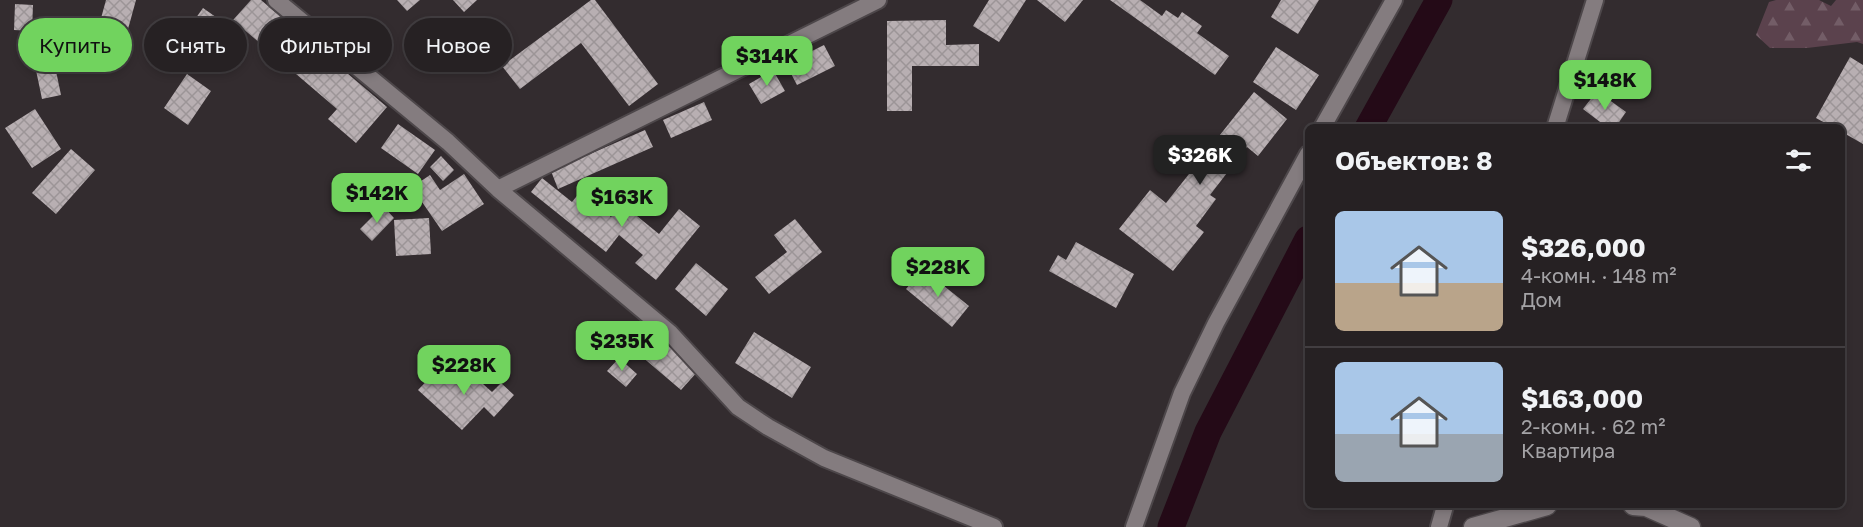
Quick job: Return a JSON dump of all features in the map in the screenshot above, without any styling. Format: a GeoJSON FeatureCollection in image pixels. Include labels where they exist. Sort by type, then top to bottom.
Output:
{"type":"FeatureCollection","features":[{"type":"Feature","properties":{"kind":"street"},"geometry":{"type":"LineString","coordinates":[[1473,527],[1540,508]]}},
{"type":"Feature","properties":{"kind":"street"},"geometry":{"type":"LineString","coordinates":[[1648,508],[1691,527]]}},
{"type":"Feature","properties":{"kind":"lane"},"geometry":{"type":"LineString","coordinates":[[276,0],[448,142],[498,189],[670,333],[738,407],[768,427],[824,458],[994,527]]}},
{"type":"Feature","properties":{"kind":"lane"},"geometry":{"type":"LineString","coordinates":[[498,189],[878,0]]}},
{"type":"Feature","properties":{"kind":"lane"},"geometry":{"type":"LineString","coordinates":[[1324,124],[1394,0]]}},
{"type":"Feature","properties":{"kind":"lane"},"geometry":{"type":"LineString","coordinates":[[1556,124],[1595,0]]}},
{"type":"Feature","properties":{"kind":"lane"},"geometry":{"type":"LineString","coordinates":[[1134,527],[1182,393],[1216,323],[1305,160]]}},
{"type":"Feature","properties":{"kind":"lane"},"geometry":{"type":"LineString","coordinates":[[1439,527],[1444,508]]}},
{"type":"Feature","properties":{"kind":"green space"},"geometry":{"type":"Polygon","coordinates":[[[1819,0],[1831,6],[1836,0],[1863,0],[1863,44],[1857,42],[1807,48],[1770,48],[1756,35],[1769,2],[1819,0]]]}},
{"type":"Feature","properties":{"kind":"building"},"geometry":{"type":"Polygon","coordinates":[[[106,0],[136,0],[131,18],[101,18],[106,0]]]}},
{"type":"Feature","properties":{"kind":"building"},"geometry":{"type":"Polygon","coordinates":[[[251,0],[261,0],[282,18],[259,18],[259,42],[247,32],[247,18],[235,18],[251,0]]]}},
{"type":"Feature","properties":{"kind":"building"},"geometry":{"type":"Polygon","coordinates":[[[397,0],[420,0],[407,11],[397,0]]]}},
{"type":"Feature","properties":{"kind":"building"},"geometry":{"type":"Polygon","coordinates":[[[453,0],[477,0],[464,12],[453,0]]]}},
{"type":"Feature","properties":{"kind":"building"},"geometry":{"type":"Polygon","coordinates":[[[591,0],[595,0],[658,84],[629,106],[581,43],[520,89],[507,72],[512,72],[512,59],[591,0]]]}},
{"type":"Feature","properties":{"kind":"building"},"geometry":{"type":"Polygon","coordinates":[[[989,0],[1026,0],[999,42],[973,26],[989,0]]]}},
{"type":"Feature","properties":{"kind":"building"},"geometry":{"type":"Polygon","coordinates":[[[1037,0],[1083,0],[1065,22],[1037,0]]]}},
{"type":"Feature","properties":{"kind":"building"},"geometry":{"type":"Polygon","coordinates":[[[1110,0],[1140,0],[1162,16],[1166,10],[1178,18],[1182,12],[1202,26],[1197,33],[1229,56],[1215,75],[1110,0]]]}},
{"type":"Feature","properties":{"kind":"building"},"geometry":{"type":"Polygon","coordinates":[[[1281,0],[1319,0],[1298,34],[1271,17],[1281,0]]]}},
{"type":"Feature","properties":{"kind":"building"},"geometry":{"type":"Polygon","coordinates":[[[15,4],[33,5],[32,18],[18,18],[18,30],[14,30],[15,4]]]}},
{"type":"Feature","properties":{"kind":"building"},"geometry":{"type":"Polygon","coordinates":[[[203,8],[217,18],[196,18],[203,8]]]}},
{"type":"Feature","properties":{"kind":"building"},"geometry":{"type":"Polygon","coordinates":[[[946,20],[946,45],[979,44],[979,66],[912,66],[912,111],[887,111],[887,21],[946,20]]]}},
{"type":"Feature","properties":{"kind":"building"},"geometry":{"type":"Polygon","coordinates":[[[824,45],[835,66],[797,85],[786,64],[824,45]]]}},
{"type":"Feature","properties":{"kind":"building"},"geometry":{"type":"Polygon","coordinates":[[[1276,47],[1319,75],[1296,110],[1253,82],[1276,47]]]}},
{"type":"Feature","properties":{"kind":"building"},"geometry":{"type":"Polygon","coordinates":[[[1850,57],[1863,65],[1863,144],[1845,134],[1845,124],[1827,124],[1816,118],[1850,57]]]}},
{"type":"Feature","properties":{"kind":"building"},"geometry":{"type":"Polygon","coordinates":[[[773,70],[785,91],[761,104],[749,84],[773,70]]]}},
{"type":"Feature","properties":{"kind":"building"},"geometry":{"type":"Polygon","coordinates":[[[36,72],[56,72],[61,95],[42,99],[36,72]]]}},
{"type":"Feature","properties":{"kind":"building"},"geometry":{"type":"Polygon","coordinates":[[[294,72],[346,72],[387,107],[356,143],[328,119],[337,109],[294,72]]]}},
{"type":"Feature","properties":{"kind":"building"},"geometry":{"type":"Polygon","coordinates":[[[187,74],[211,91],[188,125],[164,108],[187,74]]]}},
{"type":"Feature","properties":{"kind":"building"},"geometry":{"type":"Polygon","coordinates":[[[1597,91],[1626,112],[1618,124],[1603,124],[1583,109],[1597,91]]]}},
{"type":"Feature","properties":{"kind":"building"},"geometry":{"type":"Polygon","coordinates":[[[1254,92],[1287,119],[1258,156],[1247,147],[1210,195],[1216,199],[1196,226],[1204,232],[1173,271],[1119,229],[1150,190],[1166,203],[1254,92]]]}},
{"type":"Feature","properties":{"kind":"building"},"geometry":{"type":"Polygon","coordinates":[[[704,102],[712,120],[671,138],[663,120],[704,102]]]}},
{"type":"Feature","properties":{"kind":"building"},"geometry":{"type":"Polygon","coordinates":[[[35,109],[61,149],[32,168],[5,128],[35,109]]]}},
{"type":"Feature","properties":{"kind":"building"},"geometry":{"type":"Polygon","coordinates":[[[398,124],[435,150],[418,174],[381,148],[398,124]]]}},
{"type":"Feature","properties":{"kind":"building"},"geometry":{"type":"Polygon","coordinates":[[[645,130],[653,147],[558,189],[551,171],[645,130]]]}},
{"type":"Feature","properties":{"kind":"building"},"geometry":{"type":"Polygon","coordinates":[[[71,149],[95,170],[56,214],[32,193],[71,149]]]}},
{"type":"Feature","properties":{"kind":"building"},"geometry":{"type":"Polygon","coordinates":[[[441,156],[454,170],[443,181],[430,167],[441,156]]]}},
{"type":"Feature","properties":{"kind":"building"},"geometry":{"type":"Polygon","coordinates":[[[464,174],[484,204],[442,231],[422,202],[408,211],[399,196],[430,175],[440,190],[464,174]]]}},
{"type":"Feature","properties":{"kind":"building"},"geometry":{"type":"Polygon","coordinates":[[[542,178],[572,202],[580,192],[611,217],[621,203],[659,234],[679,209],[700,226],[656,280],[635,263],[643,255],[619,235],[606,252],[531,192],[542,178]]]}},
{"type":"Feature","properties":{"kind":"building"},"geometry":{"type":"Polygon","coordinates":[[[383,206],[394,218],[372,241],[360,229],[383,206]]]}},
{"type":"Feature","properties":{"kind":"building"},"geometry":{"type":"Polygon","coordinates":[[[429,218],[431,254],[396,256],[394,220],[429,218]]]}},
{"type":"Feature","properties":{"kind":"building"},"geometry":{"type":"Polygon","coordinates":[[[795,219],[822,252],[769,294],[755,277],[787,252],[774,235],[795,219]]]}},
{"type":"Feature","properties":{"kind":"building"},"geometry":{"type":"Polygon","coordinates":[[[1076,242],[1134,274],[1116,308],[1049,271],[1058,255],[1066,260],[1076,242]]]}},
{"type":"Feature","properties":{"kind":"building"},"geometry":{"type":"Polygon","coordinates":[[[696,263],[728,289],[706,316],[675,289],[696,263]]]}},
{"type":"Feature","properties":{"kind":"building"},"geometry":{"type":"Polygon","coordinates":[[[923,269],[969,306],[952,327],[906,289],[923,269]]]}},
{"type":"Feature","properties":{"kind":"building"},"geometry":{"type":"Polygon","coordinates":[[[651,331],[698,371],[681,390],[634,350],[651,331]]]}},
{"type":"Feature","properties":{"kind":"building"},"geometry":{"type":"Polygon","coordinates":[[[754,332],[811,367],[792,398],[735,363],[754,332]]]}},
{"type":"Feature","properties":{"kind":"building"},"geometry":{"type":"Polygon","coordinates":[[[619,358],[637,374],[626,387],[607,371],[619,358]]]}},
{"type":"Feature","properties":{"kind":"building"},"geometry":{"type":"Polygon","coordinates":[[[440,367],[453,379],[464,367],[492,392],[501,383],[514,395],[494,417],[484,407],[462,430],[418,390],[440,367]]]}},
{"type":"Feature","properties":{"kind":"waterway"},"geometry":{"type":"LineString","coordinates":[[1370,124],[1439,0]]}},
{"type":"Feature","properties":{"kind":"waterway"},"geometry":{"type":"LineString","coordinates":[[1171,527],[1208,432],[1305,245]]}}]}
